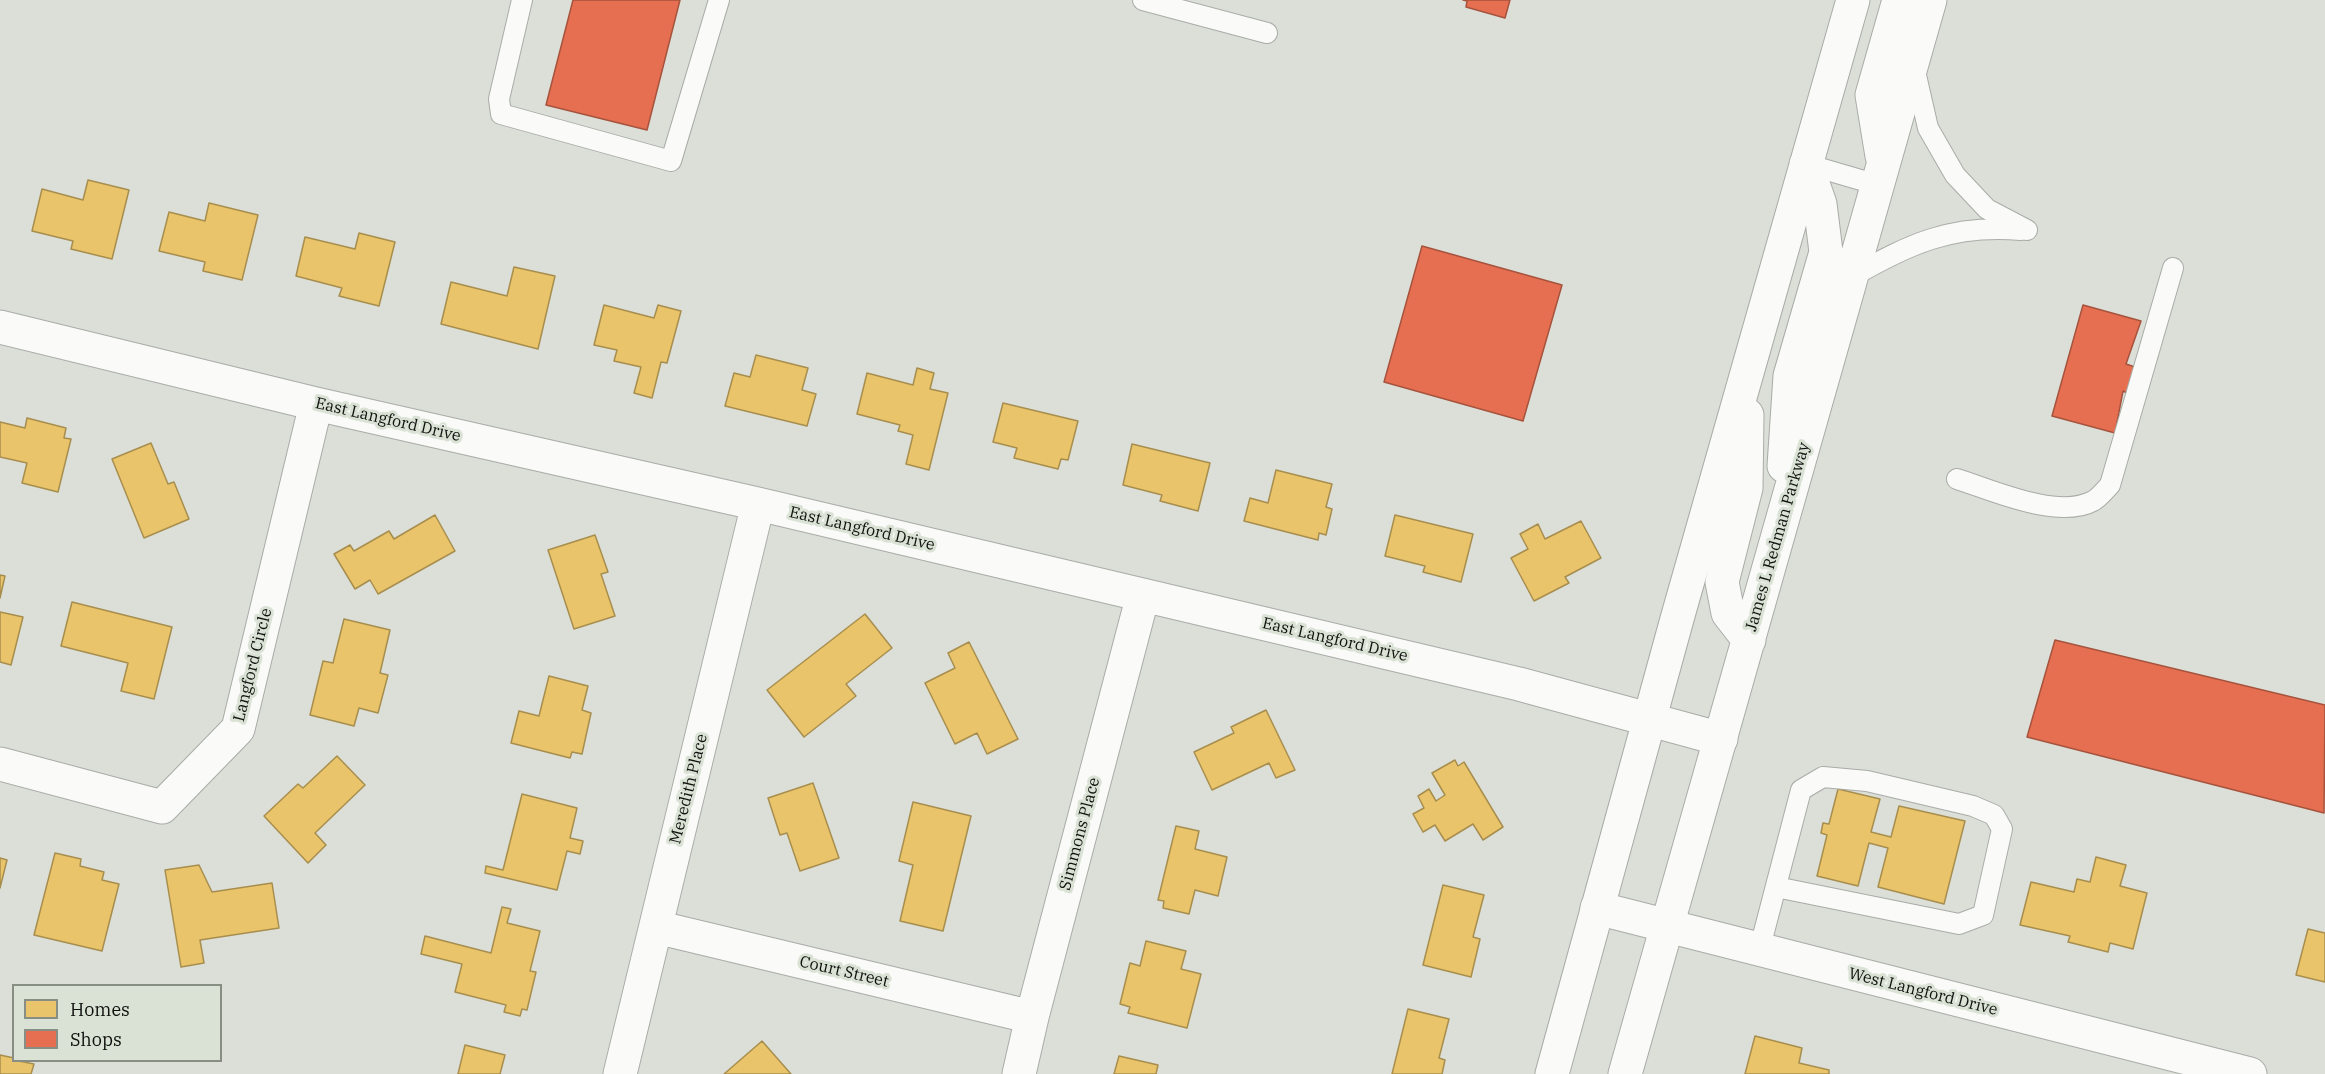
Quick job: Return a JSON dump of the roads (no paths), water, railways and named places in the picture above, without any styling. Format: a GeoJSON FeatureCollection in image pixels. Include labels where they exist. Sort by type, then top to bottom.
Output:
{"type":"FeatureCollection","features":[{"type":"Feature","properties":{"kind":"street"},"geometry":{"type":"LineString","coordinates":[[1552,1074],[1596,908],[1853,0]]}},
{"type":"Feature","properties":{"kind":"street"},"geometry":{"type":"LineString","coordinates":[[1881,174],[1872,95],[1899,0]]}},
{"type":"Feature","properties":{"kind":"street","name":"James L Redman Parkway"},"geometry":{"type":"LineString","coordinates":[[1625,1074],[1930,0]]}},
{"type":"Feature","properties":{"kind":"street"},"geometry":{"type":"LineString","coordinates":[[1779,534],[1790,376],[1826,252],[1820,204],[1806,164]]}},
{"type":"Feature","properties":{"kind":"street","name":"East Langford Drive"},"geometry":{"type":"LineString","coordinates":[[0,327],[316,404],[758,504],[1519,684],[1721,739]]}},
{"type":"Feature","properties":{"kind":"street"},"geometry":{"type":"LineString","coordinates":[[1748,368],[1746,488],[1722,582],[1728,613],[1749,640]]}},
{"type":"Feature","properties":{"kind":"street","name":"Langford Circle"},"geometry":{"type":"LineString","coordinates":[[0,764],[162,807],[238,729],[316,404]]}},
{"type":"Feature","properties":{"kind":"street","name":"Meredith Place"},"geometry":{"type":"LineString","coordinates":[[620,1074],[758,504]]}},
{"type":"Feature","properties":{"kind":"street","name":"Simmons Place"},"geometry":{"type":"LineString","coordinates":[[1019,1074],[1143,595]]}},
{"type":"Feature","properties":{"kind":"street","name":"West Langford Drive"},"geometry":{"type":"LineString","coordinates":[[1596,908],[2250,1074]]}},
{"type":"Feature","properties":{"kind":"street","name":"Court Street"},"geometry":{"type":"LineString","coordinates":[[656,927],[1032,1017]]}},
{"type":"Feature","properties":{"kind":"lane"},"geometry":{"type":"LineString","coordinates":[[522,0],[499,99],[501,114],[671,160],[719,0]]}},
{"type":"Feature","properties":{"kind":"lane"},"geometry":{"type":"LineString","coordinates":[[1143,0],[1267,33]]}},
{"type":"Feature","properties":{"kind":"lane"},"geometry":{"type":"LineString","coordinates":[[1851,278],[1899,250],[1945,234],[1998,228],[2026,230],[1987,209],[1955,176],[1928,128],[1913,62]]}},
{"type":"Feature","properties":{"kind":"lane"},"geometry":{"type":"LineString","coordinates":[[1806,164],[1881,174]]}},
{"type":"Feature","properties":{"kind":"lane"},"geometry":{"type":"LineString","coordinates":[[1957,479],[2041,506],[2069,507],[2093,501],[2110,485],[2173,268]]}},
{"type":"Feature","properties":{"kind":"lane"},"geometry":{"type":"LineString","coordinates":[[1759,951],[1801,790],[1823,777],[1867,781],[1973,806],[1994,815],[2002,829],[1983,915],[1959,924],[1776,887]]}}]}
